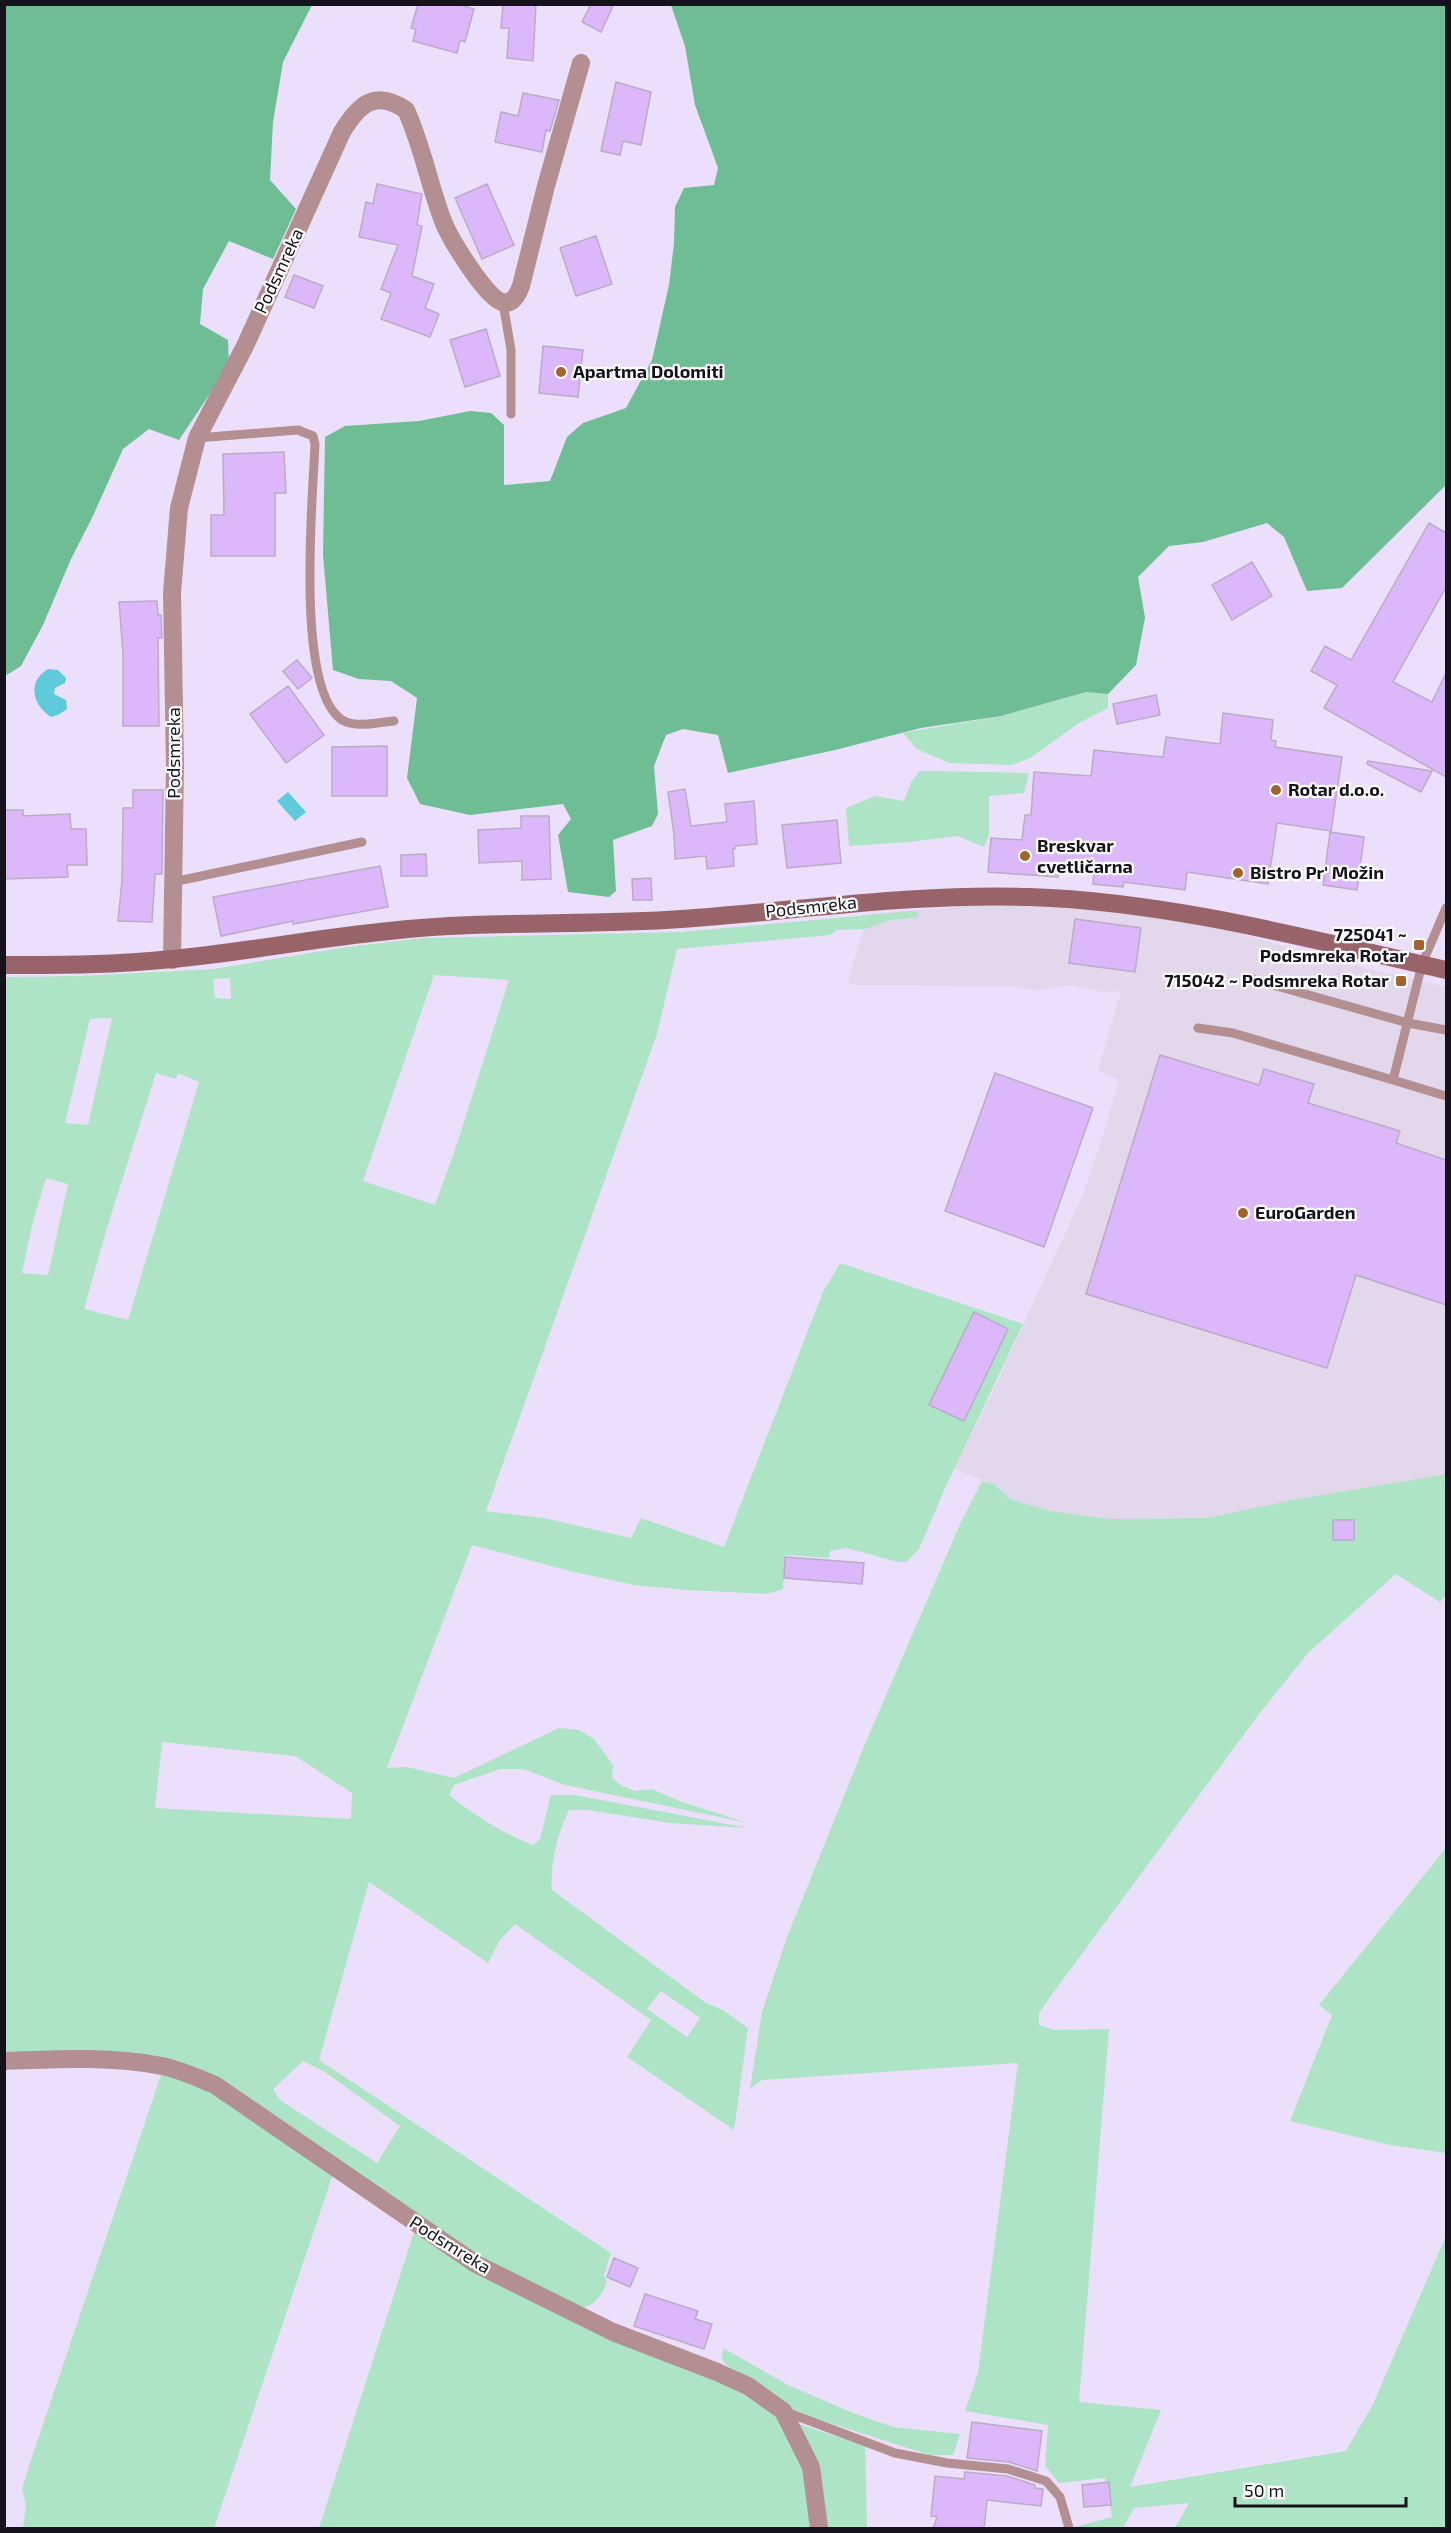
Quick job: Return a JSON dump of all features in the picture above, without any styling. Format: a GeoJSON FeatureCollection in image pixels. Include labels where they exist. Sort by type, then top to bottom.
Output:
{"type":"FeatureCollection","features":[{"type":"Feature","properties":{"kind":"street"},"geometry":{"type":"LineString","coordinates":[[503,303],[510,302],[517,296],[581,63]]}},
{"type":"Feature","properties":{"kind":"street","name":"Podsmreka"},"geometry":{"type":"LineString","coordinates":[[172,960],[175,765],[172,592],[179,508],[197,438],[245,346],[342,132],[354,113],[366,104],[381,100],[392,101],[406,110],[444,224],[479,282],[503,303]]}},
{"type":"Feature","properties":{"kind":"street","name":"Podsmreka"},"geometry":{"type":"LineString","coordinates":[[4,965],[69,965],[172,960],[389,931],[469,924],[678,920],[886,900],[1030,897],[1163,910],[1259,927],[1446,970]]}},
{"type":"Feature","properties":{"kind":"street","name":"Podsmreka"},"geometry":{"type":"LineString","coordinates":[[4,2061],[84,2060],[139,2063],[180,2071],[215,2085],[476,2264],[613,2332],[748,2386],[783,2411],[811,2467],[819,2529]]}},
{"type":"Feature","properties":{"kind":"lane"},"geometry":{"type":"LineString","coordinates":[[503,303],[511,350],[511,414]]}},
{"type":"Feature","properties":{"kind":"lane"},"geometry":{"type":"LineString","coordinates":[[197,438],[298,430],[313,436],[315,444],[310,594],[311,644],[321,683],[328,704],[343,720],[357,724],[394,721]]}},
{"type":"Feature","properties":{"kind":"lane"},"geometry":{"type":"LineString","coordinates":[[172,882],[362,842]]}},
{"type":"Feature","properties":{"kind":"lane"},"geometry":{"type":"LineString","coordinates":[[1393,1080],[1422,964],[1446,908]]}},
{"type":"Feature","properties":{"kind":"lane"},"geometry":{"type":"LineString","coordinates":[[1252,979],[1408,1023],[1446,1030]]}},
{"type":"Feature","properties":{"kind":"lane"},"geometry":{"type":"LineString","coordinates":[[1198,1028],[1233,1033],[1446,1096]]}},
{"type":"Feature","properties":{"kind":"lane"},"geometry":{"type":"LineString","coordinates":[[783,2411],[895,2453],[947,2463],[1008,2469],[1046,2481],[1060,2497],[1069,2529]]}},
{"type":"Feature","properties":{"kind":"shaded area"},"geometry":{"type":"Polygon","coordinates":[[[1031,901],[1201,923],[1343,963],[1446,987],[1446,1474],[1292,1500],[1207,1518],[1111,1519],[1050,1511],[1010,1499],[994,1484],[954,1469],[994,1389],[1083,1194],[1119,1080],[1098,1070],[1121,991],[1103,992],[1070,985],[1039,991],[1013,986],[852,985],[848,980],[868,914],[1031,901]]]}},
{"type":"Feature","properties":{"kind":"green space"},"geometry":{"type":"Polygon","coordinates":[[[5,5],[312,5],[283,62],[273,122],[270,180],[296,209],[273,259],[229,241],[203,289],[200,324],[228,340],[229,365],[179,440],[149,429],[123,449],[71,559],[43,625],[21,666],[5,676],[5,5]]]}},
{"type":"Feature","properties":{"kind":"green space"},"geometry":{"type":"Polygon","coordinates":[[[671,5],[1446,5],[1446,485],[1342,588],[1307,591],[1284,537],[1267,523],[1203,542],[1169,546],[1138,577],[1145,618],[1136,665],[1108,694],[1086,692],[1001,716],[921,728],[835,750],[728,773],[718,735],[683,729],[666,735],[654,766],[658,814],[652,826],[613,840],[616,891],[609,897],[568,892],[558,835],[571,819],[563,804],[470,815],[420,804],[407,778],[417,698],[391,681],[359,679],[333,670],[323,555],[325,437],[345,426],[419,421],[470,411],[491,413],[504,425],[504,485],[550,481],[567,437],[583,423],[626,408],[652,360],[669,285],[675,207],[684,188],[714,185],[718,168],[695,105],[685,46],[671,5]]]}},
{"type":"Feature","properties":{"kind":"green space"},"geometry":{"type":"Polygon","coordinates":[[[1086,692],[1108,694],[1108,708],[1079,723],[1030,758],[1012,765],[949,763],[917,749],[903,733],[1001,716],[1086,692]]]}},
{"type":"Feature","properties":{"kind":"green space"},"geometry":{"type":"Polygon","coordinates":[[[920,771],[1029,773],[1024,793],[989,796],[989,834],[984,847],[958,836],[849,846],[846,808],[875,796],[904,801],[911,782],[920,771]]]}},
{"type":"Feature","properties":{"kind":"green space"},"geometry":{"type":"Polygon","coordinates":[[[912,911],[917,912],[918,917],[890,920],[865,929],[837,930],[830,935],[677,949],[657,1034],[486,1511],[544,1518],[631,1538],[641,1518],[724,1547],[823,1292],[840,1263],[1023,1324],[946,1486],[919,1549],[906,1562],[898,1562],[846,1548],[830,1551],[829,1558],[785,1555],[783,1589],[767,1594],[634,1585],[472,1545],[387,1768],[407,1767],[454,1778],[559,1728],[579,1730],[594,1739],[613,1765],[612,1778],[622,1786],[636,1791],[652,1789],[682,1802],[748,1823],[565,1785],[523,1769],[500,1769],[454,1785],[449,1795],[489,1823],[533,1845],[540,1839],[551,1795],[575,1795],[748,1828],[670,1823],[588,1810],[569,1810],[558,1839],[552,1870],[552,1890],[706,2003],[723,2010],[748,2028],[734,2130],[627,2057],[651,2020],[515,1924],[500,1940],[488,1963],[369,1882],[319,2060],[611,2253],[604,2275],[607,2282],[603,2292],[594,2302],[581,2308],[494,2265],[427,2223],[230,2084],[207,2073],[5,2052],[4,977],[81,976],[213,969],[347,947],[423,938],[681,932],[912,911]],[[434,975],[363,1181],[435,1205],[457,1144],[509,980],[434,975]],[[230,978],[213,979],[215,998],[231,999],[230,978]],[[112,1018],[90,1019],[65,1123],[88,1125],[112,1018]],[[156,1073],[84,1309],[128,1320],[199,1082],[178,1073],[176,1079],[156,1073]],[[46,1178],[33,1221],[22,1273],[48,1275],[68,1184],[46,1178]],[[162,1742],[155,1808],[351,1819],[352,1793],[295,1756],[162,1742]],[[661,1991],[647,2009],[687,2037],[700,2018],[661,1991]],[[303,2061],[273,2089],[280,2100],[377,2163],[400,2126],[325,2072],[303,2061]]]}},
{"type":"Feature","properties":{"kind":"green space"},"geometry":{"type":"Polygon","coordinates":[[[1446,1474],[1446,1595],[1440,1602],[1396,1574],[1308,1653],[1259,1714],[1050,1997],[1039,2013],[1039,2025],[1054,2030],[1109,2029],[1079,2402],[1161,2410],[1130,2487],[1346,2451],[1373,2404],[1446,2236],[1446,2528],[1175,2528],[1189,2503],[1134,2508],[1123,2528],[1079,2528],[1078,2526],[1112,2517],[1105,2478],[1059,2483],[1045,2466],[1048,2425],[965,2411],[978,2373],[1018,2063],[762,2080],[750,2089],[762,2012],[787,1937],[865,1744],[961,1522],[982,1481],[994,1484],[1010,1499],[1050,1511],[1111,1519],[1207,1518],[1292,1500],[1446,1474]]]}},
{"type":"Feature","properties":{"kind":"green space"},"geometry":{"type":"Polygon","coordinates":[[[1446,1848],[1446,2153],[1390,2145],[1290,2121],[1332,2015],[1319,2005],[1446,1848]]]}},
{"type":"Feature","properties":{"kind":"green space"},"geometry":{"type":"Polygon","coordinates":[[[162,2072],[221,2095],[333,2174],[214,2528],[23,2528],[26,2505],[22,2489],[162,2072]]]}},
{"type":"Feature","properties":{"kind":"green space"},"geometry":{"type":"Polygon","coordinates":[[[414,2232],[723,2380],[778,2415],[805,2474],[812,2528],[319,2528],[414,2232]]]}},
{"type":"Feature","properties":{"kind":"green space"},"geometry":{"type":"Polygon","coordinates":[[[723,2348],[788,2385],[853,2413],[893,2427],[960,2434],[953,2455],[930,2455],[804,2415],[786,2407],[757,2382],[726,2365],[722,2359],[723,2348]]]}},
{"type":"Feature","properties":{"kind":"green space"},"geometry":{"type":"Polygon","coordinates":[[[799,2424],[865,2446],[867,2528],[824,2528],[815,2458],[799,2424]]]}},
{"type":"Feature","properties":{"kind":"water"},"geometry":{"type":"Polygon","coordinates":[[[48,669],[58,670],[66,678],[65,683],[55,688],[54,694],[66,700],[67,709],[51,717],[40,706],[34,693],[37,680],[48,669]]]}},
{"type":"Feature","properties":{"kind":"water"},"geometry":{"type":"Polygon","coordinates":[[[288,792],[306,812],[295,821],[277,801],[288,792]]]}},
{"type":"Feature","properties":{"kind":"building"},"geometry":{"type":"Polygon","coordinates":[[[418,4],[457,4],[474,9],[465,42],[460,40],[457,53],[413,41],[416,29],[411,28],[418,4]]]}},
{"type":"Feature","properties":{"kind":"building"},"geometry":{"type":"Polygon","coordinates":[[[503,4],[536,4],[533,61],[507,58],[509,28],[501,28],[503,4]]]}},
{"type":"Feature","properties":{"kind":"building"},"geometry":{"type":"Polygon","coordinates":[[[591,4],[614,4],[601,32],[582,22],[591,4]]]}},
{"type":"Feature","properties":{"kind":"building"},"geometry":{"type":"Polygon","coordinates":[[[616,82],[651,92],[641,145],[623,141],[620,155],[601,151],[616,82]]]}},
{"type":"Feature","properties":{"kind":"building"},"geometry":{"type":"Polygon","coordinates":[[[523,93],[559,100],[550,131],[546,130],[542,152],[495,142],[501,112],[518,116],[523,93]]]}},
{"type":"Feature","properties":{"kind":"building"},"geometry":{"type":"Polygon","coordinates":[[[377,184],[422,194],[417,225],[422,226],[412,276],[434,284],[425,308],[439,314],[430,337],[381,319],[391,293],[381,289],[398,245],[359,237],[366,202],[373,204],[377,184]]]}},
{"type":"Feature","properties":{"kind":"building"},"geometry":{"type":"Polygon","coordinates":[[[487,184],[514,245],[482,259],[455,198],[487,184]]]}},
{"type":"Feature","properties":{"kind":"building"},"geometry":{"type":"Polygon","coordinates":[[[596,236],[612,284],[576,296],[560,248],[596,236]]]}},
{"type":"Feature","properties":{"kind":"building"},"geometry":{"type":"Polygon","coordinates":[[[294,275],[323,286],[314,308],[285,297],[294,275]]]}},
{"type":"Feature","properties":{"kind":"building"},"geometry":{"type":"Polygon","coordinates":[[[486,329],[500,376],[465,387],[450,340],[486,329]]]}},
{"type":"Feature","properties":{"kind":"building","name":"Apartma Dolomiti"},"geometry":{"type":"Polygon","coordinates":[[[543,346],[583,350],[578,397],[539,393],[543,346]]]}},
{"type":"Feature","properties":{"kind":"building"},"geometry":{"type":"Polygon","coordinates":[[[284,452],[286,493],[275,493],[275,556],[211,556],[211,515],[224,515],[223,454],[284,452]]]}},
{"type":"Feature","properties":{"kind":"building"},"geometry":{"type":"Polygon","coordinates":[[[1429,523],[1446,533],[1446,587],[1393,682],[1432,702],[1446,673],[1446,777],[1324,708],[1337,685],[1311,671],[1325,646],[1351,660],[1429,523]]]}},
{"type":"Feature","properties":{"kind":"building"},"geometry":{"type":"Polygon","coordinates":[[[1252,562],[1272,596],[1232,620],[1212,585],[1252,562]]]}},
{"type":"Feature","properties":{"kind":"building"},"geometry":{"type":"Polygon","coordinates":[[[157,601],[158,615],[161,615],[162,638],[158,638],[159,726],[123,726],[123,654],[119,602],[157,601]]]}},
{"type":"Feature","properties":{"kind":"building"},"geometry":{"type":"Polygon","coordinates":[[[297,660],[312,678],[298,689],[283,671],[297,660]]]}},
{"type":"Feature","properties":{"kind":"building"},"geometry":{"type":"Polygon","coordinates":[[[288,686],[324,735],[286,763],[250,714],[288,686]]]}},
{"type":"Feature","properties":{"kind":"building"},"geometry":{"type":"Polygon","coordinates":[[[1156,695],[1160,715],[1117,724],[1113,704],[1156,695]]]}},
{"type":"Feature","properties":{"kind":"building"},"geometry":{"type":"Polygon","coordinates":[[[1223,713],[1273,720],[1271,740],[1276,741],[1275,747],[1342,757],[1331,831],[1277,823],[1268,884],[1187,872],[1185,890],[1124,882],[1123,887],[1093,884],[1094,872],[1059,870],[1058,877],[988,872],[991,838],[1022,840],[1025,815],[1031,815],[1034,772],[1091,776],[1094,750],[1163,757],[1166,737],[1220,744],[1223,713]]]}},
{"type":"Feature","properties":{"kind":"building"},"geometry":{"type":"Polygon","coordinates":[[[387,746],[387,796],[332,796],[332,747],[387,746]]]}},
{"type":"Feature","properties":{"kind":"building"},"geometry":{"type":"Polygon","coordinates":[[[1368,761],[1432,771],[1421,792],[1367,764],[1368,761]]]}},
{"type":"Feature","properties":{"kind":"building"},"geometry":{"type":"Polygon","coordinates":[[[685,789],[691,826],[727,822],[725,804],[754,801],[757,844],[735,846],[733,849],[734,866],[707,869],[706,856],[675,859],[668,792],[685,789]]]}},
{"type":"Feature","properties":{"kind":"building"},"geometry":{"type":"Polygon","coordinates":[[[133,790],[163,790],[162,874],[155,874],[152,922],[118,921],[122,881],[123,808],[133,808],[133,790]]]}},
{"type":"Feature","properties":{"kind":"building"},"geometry":{"type":"Polygon","coordinates":[[[4,810],[23,810],[23,816],[70,814],[71,829],[86,829],[87,865],[67,865],[68,877],[4,879],[4,810]]]}},
{"type":"Feature","properties":{"kind":"building"},"geometry":{"type":"Polygon","coordinates":[[[521,816],[549,816],[551,879],[522,880],[522,861],[479,863],[478,830],[521,828],[521,816]]]}},
{"type":"Feature","properties":{"kind":"building"},"geometry":{"type":"Polygon","coordinates":[[[837,820],[841,863],[787,868],[782,825],[837,820]]]}},
{"type":"Feature","properties":{"kind":"building"},"geometry":{"type":"Polygon","coordinates":[[[1330,832],[1364,837],[1357,890],[1323,885],[1330,832]]]}},
{"type":"Feature","properties":{"kind":"building"},"geometry":{"type":"Polygon","coordinates":[[[426,854],[427,876],[401,876],[401,855],[426,854]]]}},
{"type":"Feature","properties":{"kind":"building"},"geometry":{"type":"Polygon","coordinates":[[[380,866],[388,907],[293,924],[293,921],[221,936],[213,897],[380,866]]]}},
{"type":"Feature","properties":{"kind":"building"},"geometry":{"type":"Polygon","coordinates":[[[651,878],[652,900],[633,900],[632,879],[651,878]]]}},
{"type":"Feature","properties":{"kind":"building"},"geometry":{"type":"Polygon","coordinates":[[[1075,919],[1141,928],[1135,972],[1069,963],[1075,919]]]}},
{"type":"Feature","properties":{"kind":"building","name":"EuroGarden"},"geometry":{"type":"Polygon","coordinates":[[[1160,1055],[1259,1085],[1264,1069],[1314,1084],[1308,1103],[1400,1131],[1396,1143],[1446,1160],[1446,1305],[1356,1275],[1327,1368],[1086,1294],[1160,1055]]]}},
{"type":"Feature","properties":{"kind":"building"},"geometry":{"type":"Polygon","coordinates":[[[995,1073],[1093,1108],[1044,1247],[945,1211],[995,1073]]]}},
{"type":"Feature","properties":{"kind":"building"},"geometry":{"type":"Polygon","coordinates":[[[974,1312],[1008,1329],[964,1421],[929,1405],[974,1312]]]}},
{"type":"Feature","properties":{"kind":"building"},"geometry":{"type":"Polygon","coordinates":[[[1333,1520],[1354,1520],[1354,1540],[1333,1540],[1333,1520]]]}},
{"type":"Feature","properties":{"kind":"building"},"geometry":{"type":"Polygon","coordinates":[[[785,1557],[864,1563],[862,1584],[784,1578],[785,1557]]]}},
{"type":"Feature","properties":{"kind":"building"},"geometry":{"type":"Polygon","coordinates":[[[614,2258],[638,2268],[630,2287],[607,2277],[614,2258]]]}},
{"type":"Feature","properties":{"kind":"building"},"geometry":{"type":"Polygon","coordinates":[[[645,2294],[698,2311],[695,2319],[712,2324],[704,2349],[634,2326],[645,2294]]]}},
{"type":"Feature","properties":{"kind":"building"},"geometry":{"type":"Polygon","coordinates":[[[972,2422],[1042,2431],[1037,2471],[1009,2462],[967,2458],[972,2422]]]}},
{"type":"Feature","properties":{"kind":"building"},"geometry":{"type":"Polygon","coordinates":[[[965,2472],[1007,2476],[1035,2485],[1035,2488],[1043,2489],[1041,2506],[987,2500],[984,2529],[933,2529],[937,2517],[931,2516],[935,2476],[964,2479],[965,2472]]]}},
{"type":"Feature","properties":{"kind":"building"},"geometry":{"type":"Polygon","coordinates":[[[1109,2482],[1111,2505],[1084,2507],[1082,2485],[1109,2482]]]}},
{"type":"Feature","properties":{"kind":"place","name":"Apartma Dolomiti"},"geometry":{"type":"Point","coordinates":[561,372]}},
{"type":"Feature","properties":{"kind":"place","name":"Rotar d.o.o."},"geometry":{"type":"Point","coordinates":[1276,790]}},
{"type":"Feature","properties":{"kind":"place","name":"Breskvar cvetličarna"},"geometry":{"type":"Point","coordinates":[1025,856]}},
{"type":"Feature","properties":{"kind":"place","name":"Bistro Pr' Možin"},"geometry":{"type":"Point","coordinates":[1238,873]}},
{"type":"Feature","properties":{"kind":"place","name":"725041 ~ Podsmreka Rotar"},"geometry":{"type":"Point","coordinates":[1419,945]}},
{"type":"Feature","properties":{"kind":"place","name":"715042 ~ Podsmreka Rotar"},"geometry":{"type":"Point","coordinates":[1401,981]}},
{"type":"Feature","properties":{"kind":"place","name":"EuroGarden"},"geometry":{"type":"Point","coordinates":[1243,1213]}}]}
